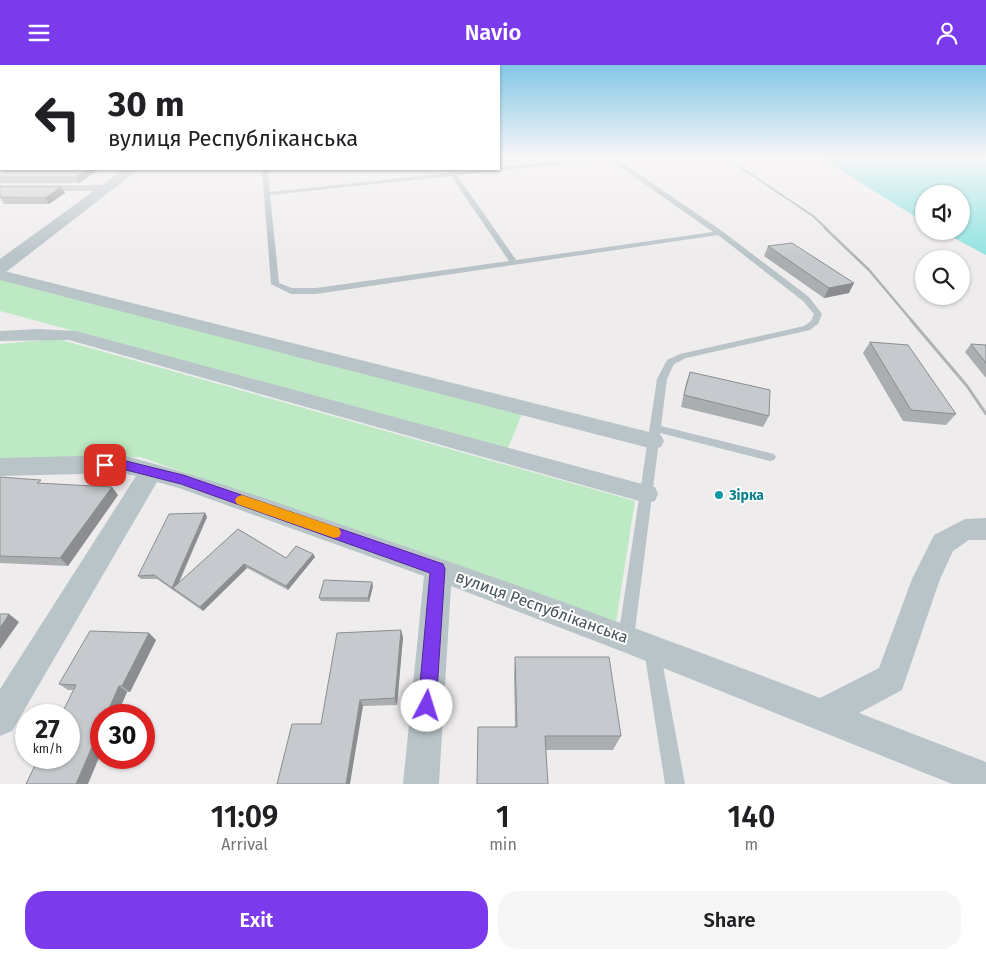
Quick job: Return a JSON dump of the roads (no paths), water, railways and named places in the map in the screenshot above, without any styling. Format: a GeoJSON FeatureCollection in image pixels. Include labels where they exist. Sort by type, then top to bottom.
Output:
{"type":"FeatureCollection","features":[{"type":"Feature","properties":{"kind":"street"},"geometry":{"type":"LineString","coordinates":[[0,268],[58,226],[102,191]]}},
{"type":"Feature","properties":{"kind":"street"},"geometry":{"type":"LineString","coordinates":[[0,275],[654,435]]}},
{"type":"Feature","properties":{"kind":"street"},"geometry":{"type":"LineString","coordinates":[[0,336],[70,335],[646,494]]}},
{"type":"Feature","properties":{"kind":"street","name":"вулиця Республіканська"},"geometry":{"type":"LineString","coordinates":[[0,467],[122,464],[183,480],[438,569],[638,642],[986,781]]}},
{"type":"Feature","properties":{"kind":"street"},"geometry":{"type":"LineString","coordinates":[[0,719],[151,472]]}},
{"type":"Feature","properties":{"kind":"street"},"geometry":{"type":"LineString","coordinates":[[822,715],[891,679],[926,579],[943,543],[965,530],[986,529]]}},
{"type":"Feature","properties":{"kind":"street"},"geometry":{"type":"LineString","coordinates":[[421,784],[438,569]]}},
{"type":"Feature","properties":{"kind":"lane"},"geometry":{"type":"LineString","coordinates":[[266,191],[275,284],[291,291],[316,291],[720,233]]}},
{"type":"Feature","properties":{"kind":"lane"},"geometry":{"type":"LineString","coordinates":[[266,194],[295,191]]}},
{"type":"Feature","properties":{"kind":"lane"},"geometry":{"type":"LineString","coordinates":[[464,191],[514,262]]}},
{"type":"Feature","properties":{"kind":"lane"},"geometry":{"type":"LineString","coordinates":[[659,191],[720,233],[806,299],[818,314],[815,322],[807,328],[683,356],[670,362],[662,379],[646,494],[638,642],[675,784]]}},
{"type":"Feature","properties":{"kind":"lane"},"geometry":{"type":"LineString","coordinates":[[654,435],[770,457]]}},
{"type":"Feature","properties":{"kind":"water"},"geometry":{"type":"Polygon","coordinates":[[[873,191],[915,191],[915,216],[873,191]]]}},
{"type":"Feature","properties":{"kind":"water"},"geometry":{"type":"Polygon","coordinates":[[[970,191],[986,191],[986,255],[958,240],[970,240],[970,191]]]}},
{"type":"Feature","properties":{"kind":"railway"},"geometry":{"type":"LineString","coordinates":[[775,191],[813,216],[827,229]]}},
{"type":"Feature","properties":{"kind":"railway"},"geometry":{"type":"LineString","coordinates":[[825,228],[869,270],[912,321]]}},
{"type":"Feature","properties":{"kind":"railway"},"geometry":{"type":"LineString","coordinates":[[911,320],[967,386],[986,414]]}},
{"type":"Feature","properties":{"kind":"place","name":"Зірка"},"geometry":{"type":"Point","coordinates":[719,495]}}]}
